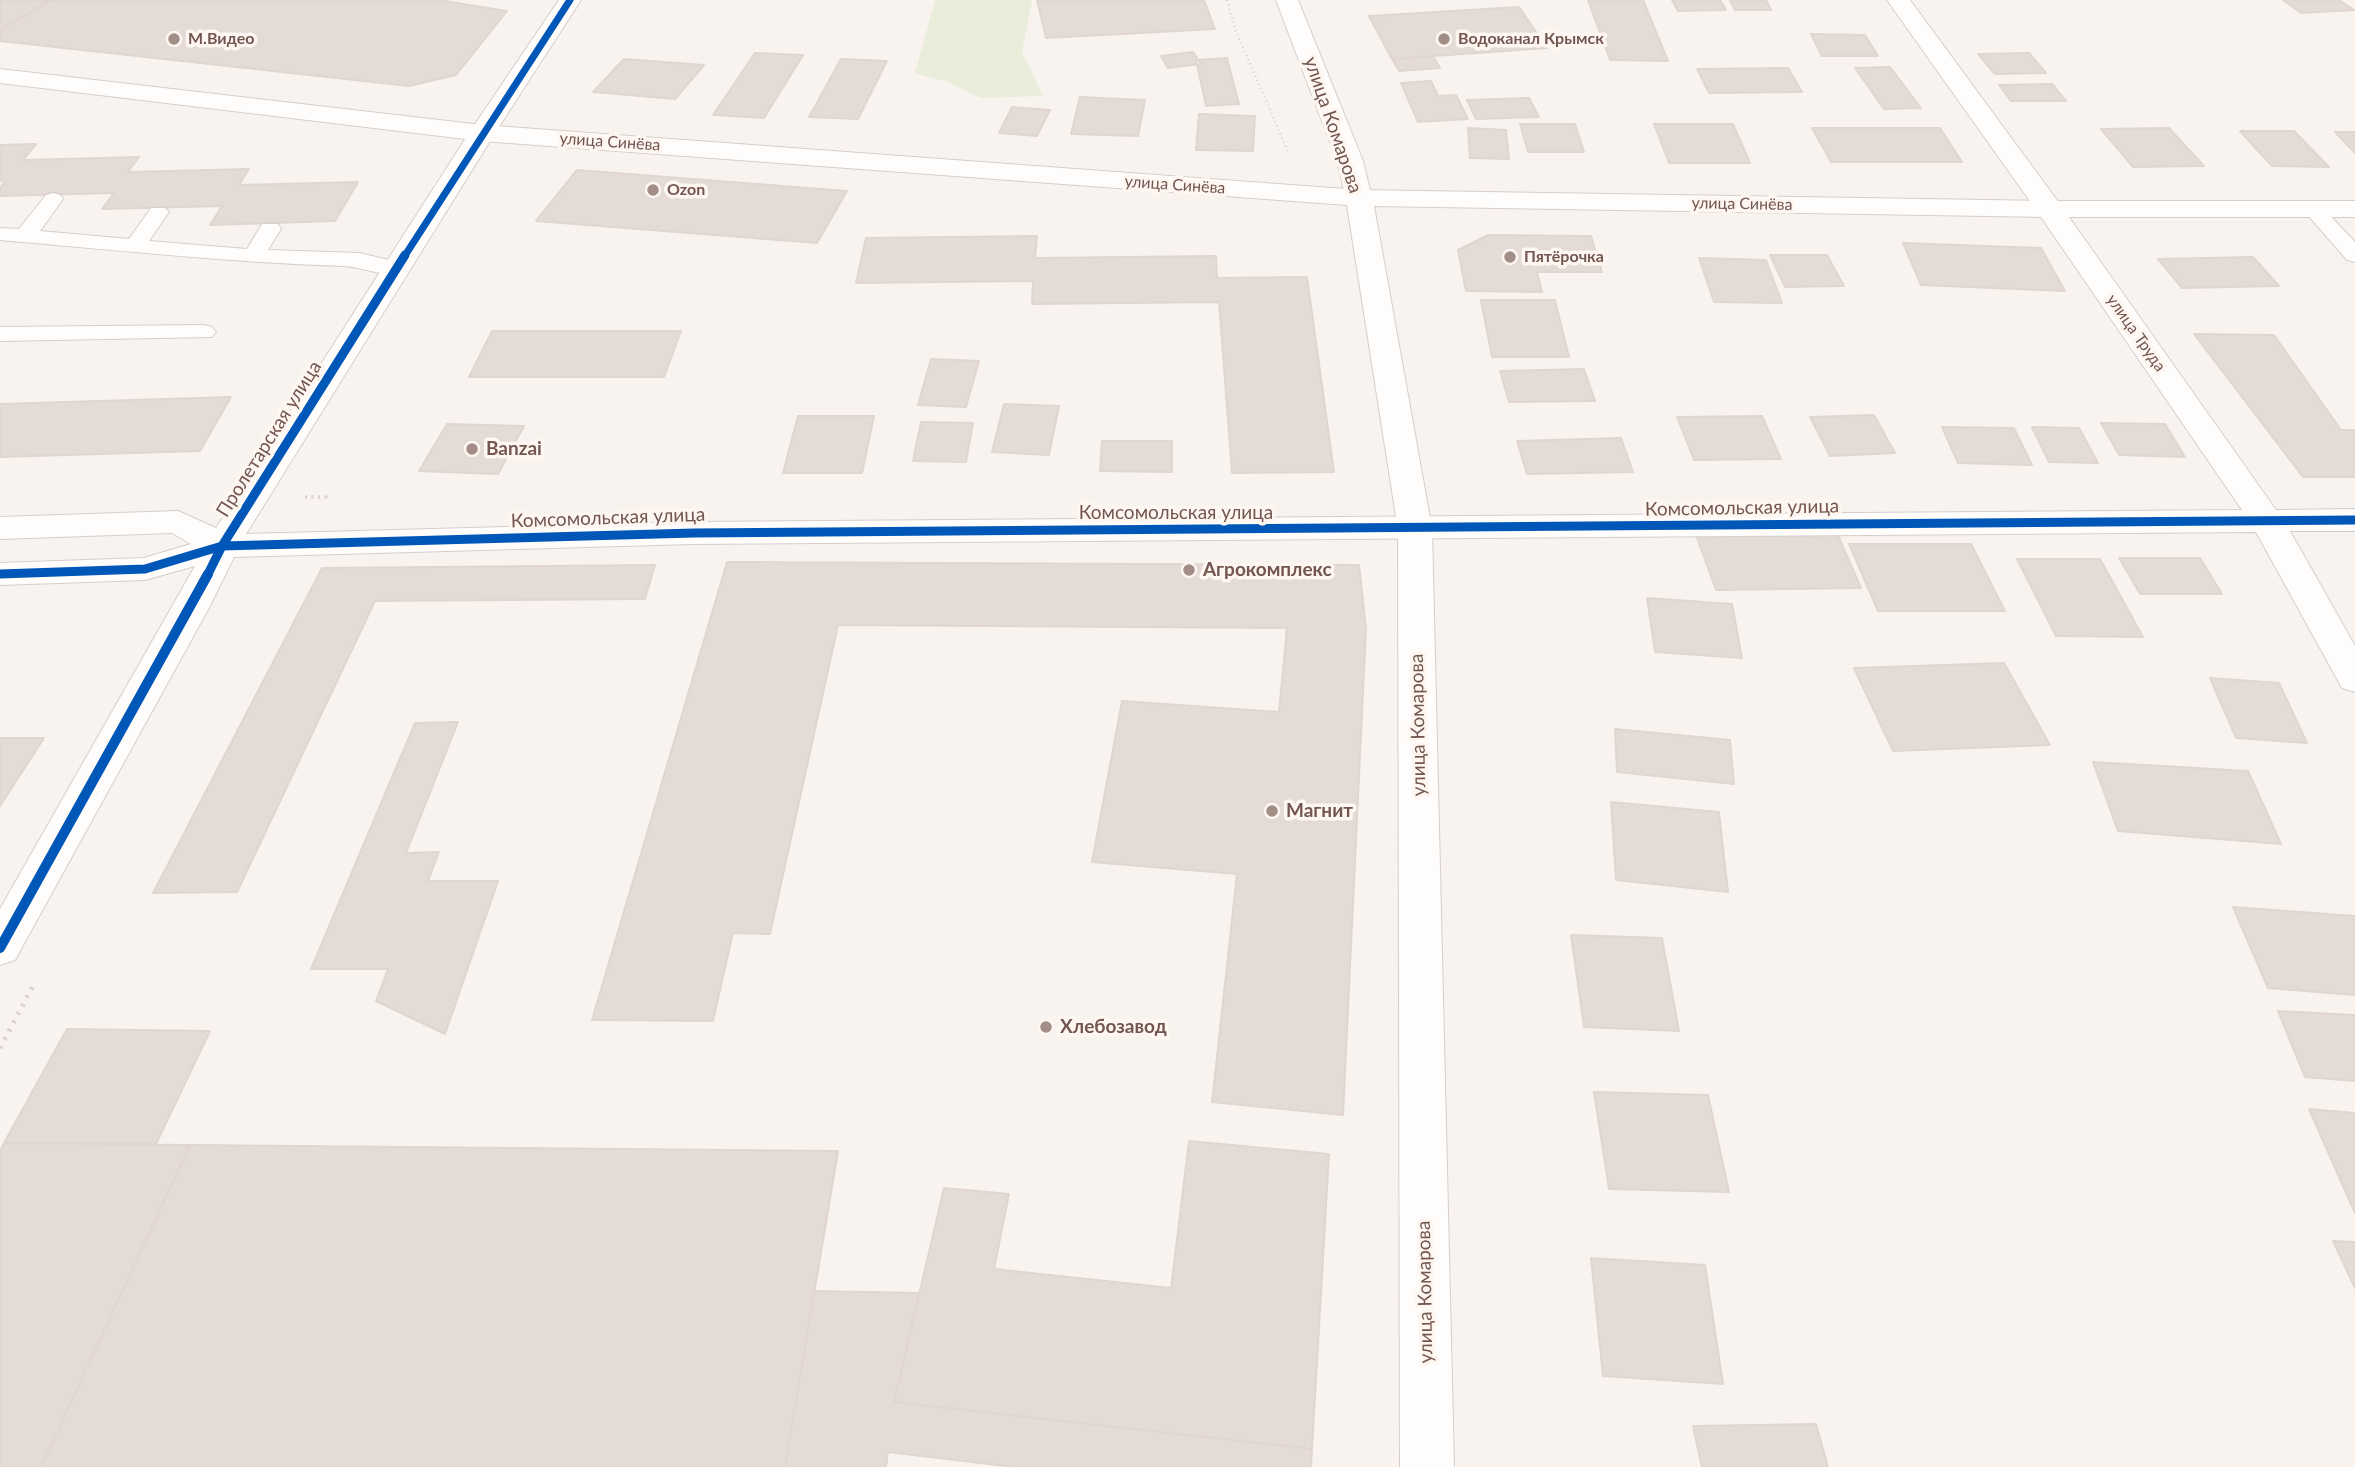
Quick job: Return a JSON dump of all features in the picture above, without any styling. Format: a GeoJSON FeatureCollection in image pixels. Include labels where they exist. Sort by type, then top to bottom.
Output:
{"type":"FeatureCollection","features":[{"type":"Feature","properties":{"kind":"street","name":"Пролетарская улица"},"geometry":{"type":"LineString","coordinates":[[0,948],[202,587],[222,546],[482,133],[570,0]]}},
{"type":"Feature","properties":{"kind":"street","name":"улица Комарова"},"geometry":{"type":"LineString","coordinates":[[1287,0],[1350,161],[1359,198],[1415,529],[1427,1467]]}},
{"type":"Feature","properties":{"kind":"street","name":"улица Труда"},"geometry":{"type":"LineString","coordinates":[[1898,0],[2049,209],[2267,521],[2355,679]]}},
{"type":"Feature","properties":{"kind":"street","name":"улица Синёва"},"geometry":{"type":"LineString","coordinates":[[0,76],[482,133],[1359,198],[2049,209],[2355,209]]}},
{"type":"Feature","properties":{"kind":"street","name":"Комсомольская улица"},"geometry":{"type":"LineString","coordinates":[[0,574],[145,569],[222,546],[694,533],[2355,520]]}},
{"type":"Feature","properties":{"kind":"street","name":"Комсомольская улица"},"geometry":{"type":"LineString","coordinates":[[0,528],[178,523],[222,546]]}},
{"type":"Feature","properties":{"kind":"lane"},"geometry":{"type":"LineString","coordinates":[[25,236],[53,199]]}},
{"type":"Feature","properties":{"kind":"lane"},"geometry":{"type":"LineString","coordinates":[[2313,209],[2355,256]]}},
{"type":"Feature","properties":{"kind":"lane"},"geometry":{"type":"LineString","coordinates":[[135,246],[158,212]]}},
{"type":"Feature","properties":{"kind":"lane"},"geometry":{"type":"LineString","coordinates":[[253,257],[270,229]]}},
{"type":"Feature","properties":{"kind":"lane"},"geometry":{"type":"LineString","coordinates":[[0,234],[253,257],[359,260],[398,269]]}},
{"type":"Feature","properties":{"kind":"lane"},"geometry":{"type":"LineString","coordinates":[[0,334],[204,332]]}},
{"type":"Feature","properties":{"kind":"path"},"geometry":{"type":"LineString","coordinates":[[1227,0],[1235,29],[1292,159]]}},
{"type":"Feature","properties":{"kind":"green space"},"geometry":{"type":"Polygon","coordinates":[[[935,0],[1032,0],[1022,52],[1043,96],[981,98],[948,82],[915,73],[935,0]]]}},
{"type":"Feature","properties":{"kind":"building"},"geometry":{"type":"Polygon","coordinates":[[[0,0],[51,0],[0,30],[0,0]]]}},
{"type":"Feature","properties":{"kind":"building"},"geometry":{"type":"Polygon","coordinates":[[[51,0],[438,0],[507,11],[456,75],[409,86],[0,41],[0,30],[51,0]]]}},
{"type":"Feature","properties":{"kind":"building"},"geometry":{"type":"Polygon","coordinates":[[[1037,0],[1204,0],[1215,29],[1046,38],[1037,0]]]}},
{"type":"Feature","properties":{"kind":"building"},"geometry":{"type":"Polygon","coordinates":[[[1588,0],[1643,0],[1668,61],[1610,60],[1588,0]]]}},
{"type":"Feature","properties":{"kind":"building"},"geometry":{"type":"Polygon","coordinates":[[[1672,0],[1720,0],[1726,10],[1678,11],[1672,0]]]}},
{"type":"Feature","properties":{"kind":"building"},"geometry":{"type":"Polygon","coordinates":[[[1730,0],[1766,0],[1771,10],[1735,10],[1730,0]]]}},
{"type":"Feature","properties":{"kind":"building"},"geometry":{"type":"Polygon","coordinates":[[[2283,0],[2339,0],[2354,10],[2301,13],[2283,0]]]}},
{"type":"Feature","properties":{"kind":"building"},"geometry":{"type":"Polygon","coordinates":[[[1519,7],[1547,48],[1392,59],[1369,16],[1519,7]]]}},
{"type":"Feature","properties":{"kind":"building"},"geometry":{"type":"Polygon","coordinates":[[[1811,34],[1865,35],[1878,56],[1822,56],[1811,34]]]}},
{"type":"Feature","properties":{"kind":"building"},"geometry":{"type":"Polygon","coordinates":[[[1193,52],[1201,64],[1168,68],[1161,56],[1193,52]]]}},
{"type":"Feature","properties":{"kind":"building"},"geometry":{"type":"Polygon","coordinates":[[[755,53],[803,55],[764,118],[713,115],[755,53]]]}},
{"type":"Feature","properties":{"kind":"building"},"geometry":{"type":"Polygon","coordinates":[[[2029,53],[2046,73],[1995,74],[1978,54],[2029,53]]]}},
{"type":"Feature","properties":{"kind":"building"},"geometry":{"type":"Polygon","coordinates":[[[1433,56],[1440,68],[1399,71],[1392,59],[1433,56]]]}},
{"type":"Feature","properties":{"kind":"building"},"geometry":{"type":"Polygon","coordinates":[[[1227,58],[1239,104],[1206,106],[1196,60],[1227,58]]]}},
{"type":"Feature","properties":{"kind":"building"},"geometry":{"type":"Polygon","coordinates":[[[624,59],[704,65],[675,99],[593,92],[624,59]]]}},
{"type":"Feature","properties":{"kind":"building"},"geometry":{"type":"Polygon","coordinates":[[[841,59],[887,61],[858,119],[809,117],[841,59]]]}},
{"type":"Feature","properties":{"kind":"building"},"geometry":{"type":"Polygon","coordinates":[[[1890,67],[1921,108],[1884,109],[1855,68],[1890,67]]]}},
{"type":"Feature","properties":{"kind":"building"},"geometry":{"type":"Polygon","coordinates":[[[1788,68],[1802,92],[1709,93],[1697,69],[1788,68]]]}},
{"type":"Feature","properties":{"kind":"building"},"geometry":{"type":"Polygon","coordinates":[[[1431,81],[1438,96],[1456,95],[1468,119],[1418,122],[1401,83],[1431,81]]]}},
{"type":"Feature","properties":{"kind":"building"},"geometry":{"type":"Polygon","coordinates":[[[2052,84],[2066,101],[2011,101],[1999,85],[2052,84]]]}},
{"type":"Feature","properties":{"kind":"building"},"geometry":{"type":"Polygon","coordinates":[[[1080,97],[1145,100],[1138,136],[1071,134],[1080,97]]]}},
{"type":"Feature","properties":{"kind":"building"},"geometry":{"type":"Polygon","coordinates":[[[1529,98],[1539,117],[1476,119],[1467,100],[1529,98]]]}},
{"type":"Feature","properties":{"kind":"building"},"geometry":{"type":"Polygon","coordinates":[[[1012,107],[1050,110],[1037,136],[999,133],[1012,107]]]}},
{"type":"Feature","properties":{"kind":"building"},"geometry":{"type":"Polygon","coordinates":[[[1199,114],[1255,116],[1253,151],[1196,150],[1199,114]]]}},
{"type":"Feature","properties":{"kind":"building"},"geometry":{"type":"Polygon","coordinates":[[[1520,124],[1575,124],[1584,152],[1528,152],[1520,124]]]}},
{"type":"Feature","properties":{"kind":"building"},"geometry":{"type":"Polygon","coordinates":[[[1654,124],[1733,124],[1750,163],[1669,163],[1654,124]]]}},
{"type":"Feature","properties":{"kind":"building"},"geometry":{"type":"Polygon","coordinates":[[[1468,128],[1506,130],[1509,159],[1470,158],[1468,128]]]}},
{"type":"Feature","properties":{"kind":"building"},"geometry":{"type":"Polygon","coordinates":[[[1812,128],[1940,128],[1962,162],[1831,162],[1812,128]]]}},
{"type":"Feature","properties":{"kind":"building"},"geometry":{"type":"Polygon","coordinates":[[[2169,128],[2204,166],[2133,167],[2101,129],[2169,128]]]}},
{"type":"Feature","properties":{"kind":"building"},"geometry":{"type":"Polygon","coordinates":[[[2240,131],[2294,131],[2329,167],[2272,166],[2240,131]]]}},
{"type":"Feature","properties":{"kind":"building"},"geometry":{"type":"Polygon","coordinates":[[[2335,132],[2355,132],[2355,153],[2335,132]]]}},
{"type":"Feature","properties":{"kind":"building"},"geometry":{"type":"Polygon","coordinates":[[[36,144],[23,160],[139,157],[128,172],[249,169],[239,185],[358,182],[335,221],[210,225],[222,206],[102,209],[114,193],[0,196],[0,188],[6,180],[0,181],[0,145],[36,144]]]}},
{"type":"Feature","properties":{"kind":"building"},"geometry":{"type":"Polygon","coordinates":[[[577,170],[847,191],[817,243],[536,221],[577,170]]]}},
{"type":"Feature","properties":{"kind":"building"},"geometry":{"type":"Polygon","coordinates":[[[1488,235],[1591,236],[1602,272],[1537,272],[1542,292],[1466,291],[1458,250],[1488,235]]]}},
{"type":"Feature","properties":{"kind":"building"},"geometry":{"type":"Polygon","coordinates":[[[1037,236],[1035,258],[1216,256],[1217,278],[1307,277],[1334,472],[1232,473],[1219,302],[1032,304],[1033,281],[856,283],[866,238],[1037,236]]]}},
{"type":"Feature","properties":{"kind":"building"},"geometry":{"type":"Polygon","coordinates":[[[1903,243],[2041,248],[2065,291],[1921,285],[1903,243]]]}},
{"type":"Feature","properties":{"kind":"building"},"geometry":{"type":"Polygon","coordinates":[[[1770,255],[1827,255],[1844,286],[1785,287],[1770,255]]]}},
{"type":"Feature","properties":{"kind":"building"},"geometry":{"type":"Polygon","coordinates":[[[2253,257],[2279,286],[2182,288],[2158,259],[2253,257]]]}},
{"type":"Feature","properties":{"kind":"building"},"geometry":{"type":"Polygon","coordinates":[[[1699,258],[1766,260],[1782,303],[1714,302],[1699,258]]]}},
{"type":"Feature","properties":{"kind":"building"},"geometry":{"type":"Polygon","coordinates":[[[1481,300],[1555,300],[1569,357],[1492,357],[1481,300]]]}},
{"type":"Feature","properties":{"kind":"building"},"geometry":{"type":"Polygon","coordinates":[[[492,331],[681,331],[664,377],[469,377],[492,331]]]}},
{"type":"Feature","properties":{"kind":"building"},"geometry":{"type":"Polygon","coordinates":[[[2194,334],[2274,335],[2341,430],[2355,430],[2355,477],[2303,477],[2194,334]]]}},
{"type":"Feature","properties":{"kind":"building"},"geometry":{"type":"Polygon","coordinates":[[[931,359],[979,361],[966,407],[918,405],[931,359]]]}},
{"type":"Feature","properties":{"kind":"building"},"geometry":{"type":"Polygon","coordinates":[[[1584,369],[1595,401],[1509,402],[1500,371],[1584,369]]]}},
{"type":"Feature","properties":{"kind":"building"},"geometry":{"type":"Polygon","coordinates":[[[231,397],[200,451],[0,457],[0,404],[231,397]]]}},
{"type":"Feature","properties":{"kind":"building"},"geometry":{"type":"Polygon","coordinates":[[[1004,404],[1059,406],[1049,455],[992,452],[1004,404]]]}},
{"type":"Feature","properties":{"kind":"building"},"geometry":{"type":"Polygon","coordinates":[[[1874,415],[1895,453],[1830,456],[1810,417],[1874,415]]]}},
{"type":"Feature","properties":{"kind":"building"},"geometry":{"type":"Polygon","coordinates":[[[798,416],[874,416],[862,473],[783,473],[798,416]]]}},
{"type":"Feature","properties":{"kind":"building"},"geometry":{"type":"Polygon","coordinates":[[[1762,416],[1781,459],[1694,460],[1677,417],[1762,416]]]}},
{"type":"Feature","properties":{"kind":"building"},"geometry":{"type":"Polygon","coordinates":[[[921,422],[973,423],[966,462],[913,461],[921,422]]]}},
{"type":"Feature","properties":{"kind":"building"},"geometry":{"type":"Polygon","coordinates":[[[2101,423],[2165,424],[2185,457],[2119,455],[2101,423]]]}},
{"type":"Feature","properties":{"kind":"building","name":"Banzai"},"geometry":{"type":"Polygon","coordinates":[[[447,424],[524,426],[498,474],[419,471],[447,424]]]}},
{"type":"Feature","properties":{"kind":"building"},"geometry":{"type":"Polygon","coordinates":[[[1942,427],[2014,428],[2032,465],[1958,463],[1942,427]]]}},
{"type":"Feature","properties":{"kind":"building"},"geometry":{"type":"Polygon","coordinates":[[[2032,427],[2079,428],[2098,463],[2049,462],[2032,427]]]}},
{"type":"Feature","properties":{"kind":"building"},"geometry":{"type":"Polygon","coordinates":[[[1621,438],[1633,472],[1527,474],[1517,441],[1621,438]]]}},
{"type":"Feature","properties":{"kind":"building"},"geometry":{"type":"Polygon","coordinates":[[[1102,441],[1172,441],[1172,472],[1100,471],[1102,441]]]}},
{"type":"Feature","properties":{"kind":"building"},"geometry":{"type":"Polygon","coordinates":[[[1837,533],[1861,588],[1716,590],[1696,535],[1837,533]]]}},
{"type":"Feature","properties":{"kind":"building"},"geometry":{"type":"Polygon","coordinates":[[[1849,544],[1971,544],[2005,611],[1878,611],[1849,544]]]}},
{"type":"Feature","properties":{"kind":"building"},"geometry":{"type":"Polygon","coordinates":[[[2119,558],[2200,558],[2222,594],[2140,594],[2119,558]]]}},
{"type":"Feature","properties":{"kind":"building"},"geometry":{"type":"Polygon","coordinates":[[[2017,559],[2100,559],[2143,637],[2056,636],[2017,559]]]}},
{"type":"Feature","properties":{"kind":"building"},"geometry":{"type":"Polygon","coordinates":[[[727,562],[1359,565],[1366,628],[1343,1115],[1212,1102],[1237,874],[1092,862],[1122,701],[1279,712],[1287,628],[838,625],[770,934],[733,933],[713,1021],[592,1020],[727,562]]]}},
{"type":"Feature","properties":{"kind":"building"},"geometry":{"type":"Polygon","coordinates":[[[655,565],[645,599],[375,601],[237,892],[153,893],[322,568],[655,565]]]}},
{"type":"Feature","properties":{"kind":"building"},"geometry":{"type":"Polygon","coordinates":[[[1647,598],[1732,604],[1742,658],[1655,652],[1647,598]]]}},
{"type":"Feature","properties":{"kind":"building"},"geometry":{"type":"Polygon","coordinates":[[[2004,663],[2050,745],[1893,751],[1854,668],[2004,663]]]}},
{"type":"Feature","properties":{"kind":"building"},"geometry":{"type":"Polygon","coordinates":[[[2210,678],[2279,683],[2307,743],[2236,738],[2210,678]]]}},
{"type":"Feature","properties":{"kind":"building"},"geometry":{"type":"Polygon","coordinates":[[[458,722],[406,853],[439,852],[428,881],[498,881],[445,1034],[376,1001],[388,969],[311,969],[415,723],[458,722]]]}},
{"type":"Feature","properties":{"kind":"building"},"geometry":{"type":"Polygon","coordinates":[[[1615,729],[1730,740],[1734,784],[1617,772],[1615,729]]]}},
{"type":"Feature","properties":{"kind":"building"},"geometry":{"type":"Polygon","coordinates":[[[0,738],[44,738],[0,806],[0,738]]]}},
{"type":"Feature","properties":{"kind":"building"},"geometry":{"type":"Polygon","coordinates":[[[2093,762],[2248,771],[2281,844],[2118,831],[2093,762]]]}},
{"type":"Feature","properties":{"kind":"building"},"geometry":{"type":"Polygon","coordinates":[[[1611,802],[1719,812],[1728,892],[1616,880],[1611,802]]]}},
{"type":"Feature","properties":{"kind":"building"},"geometry":{"type":"Polygon","coordinates":[[[2233,907],[2355,916],[2355,995],[2268,988],[2233,907]]]}},
{"type":"Feature","properties":{"kind":"building"},"geometry":{"type":"Polygon","coordinates":[[[1571,935],[1662,938],[1679,1031],[1584,1027],[1571,935]]]}},
{"type":"Feature","properties":{"kind":"building"},"geometry":{"type":"Polygon","coordinates":[[[2278,1011],[2355,1015],[2355,1081],[2305,1077],[2278,1011]]]}},
{"type":"Feature","properties":{"kind":"building"},"geometry":{"type":"Polygon","coordinates":[[[67,1029],[210,1031],[156,1144],[4,1143],[67,1029]]]}},
{"type":"Feature","properties":{"kind":"building"},"geometry":{"type":"Polygon","coordinates":[[[1594,1092],[1708,1095],[1729,1192],[1609,1189],[1594,1092]]]}},
{"type":"Feature","properties":{"kind":"building"},"geometry":{"type":"Polygon","coordinates":[[[2309,1109],[2355,1113],[2355,1213],[2309,1109]]]}},
{"type":"Feature","properties":{"kind":"building"},"geometry":{"type":"Polygon","coordinates":[[[1189,1141],[1329,1154],[1312,1449],[894,1402],[944,1188],[1009,1194],[994,1269],[1171,1288],[1189,1141]]]}},
{"type":"Feature","properties":{"kind":"building"},"geometry":{"type":"Polygon","coordinates":[[[4,1143],[190,1145],[41,1467],[0,1467],[0,1151],[4,1143]]]}},
{"type":"Feature","properties":{"kind":"building"},"geometry":{"type":"Polygon","coordinates":[[[190,1145],[838,1151],[785,1467],[41,1467],[190,1145]]]}},
{"type":"Feature","properties":{"kind":"building"},"geometry":{"type":"Polygon","coordinates":[[[2333,1241],[2355,1242],[2355,1288],[2333,1241]]]}},
{"type":"Feature","properties":{"kind":"building"},"geometry":{"type":"Polygon","coordinates":[[[1591,1258],[1705,1265],[1723,1384],[1603,1376],[1591,1258]]]}},
{"type":"Feature","properties":{"kind":"building"},"geometry":{"type":"Polygon","coordinates":[[[814,1291],[919,1293],[894,1402],[1312,1449],[1311,1467],[1014,1467],[888,1452],[886,1467],[785,1467],[814,1291]]]}},
{"type":"Feature","properties":{"kind":"building"},"geometry":{"type":"Polygon","coordinates":[[[1816,1424],[1828,1467],[1702,1467],[1693,1426],[1816,1424]]]}},
{"type":"Feature","properties":{"kind":"cycle path"},"geometry":{"type":"LineString","coordinates":[[0,948],[192,606],[222,546],[482,133],[570,0]]}},
{"type":"Feature","properties":{"kind":"cycle path"},"geometry":{"type":"LineString","coordinates":[[0,574],[145,569],[222,546],[694,533],[2355,520]]}},
{"type":"Feature","properties":{"kind":"place","name":"М.Видео"},"geometry":{"type":"Point","coordinates":[174,39]}},
{"type":"Feature","properties":{"kind":"place","name":"Водоканал Крымск"},"geometry":{"type":"Point","coordinates":[1444,39]}},
{"type":"Feature","properties":{"kind":"place","name":"Ozon"},"geometry":{"type":"Point","coordinates":[653,190]}},
{"type":"Feature","properties":{"kind":"place","name":"Пятёрочка"},"geometry":{"type":"Point","coordinates":[1510,257]}},
{"type":"Feature","properties":{"kind":"place","name":"Banzai"},"geometry":{"type":"Point","coordinates":[472,449]}},
{"type":"Feature","properties":{"kind":"place","name":"Агрокомплекс"},"geometry":{"type":"Point","coordinates":[1189,570]}},
{"type":"Feature","properties":{"kind":"place","name":"Магнит"},"geometry":{"type":"Point","coordinates":[1272,811]}},
{"type":"Feature","properties":{"kind":"place","name":"Хлебозавод"},"geometry":{"type":"Point","coordinates":[1046,1027]}}]}
